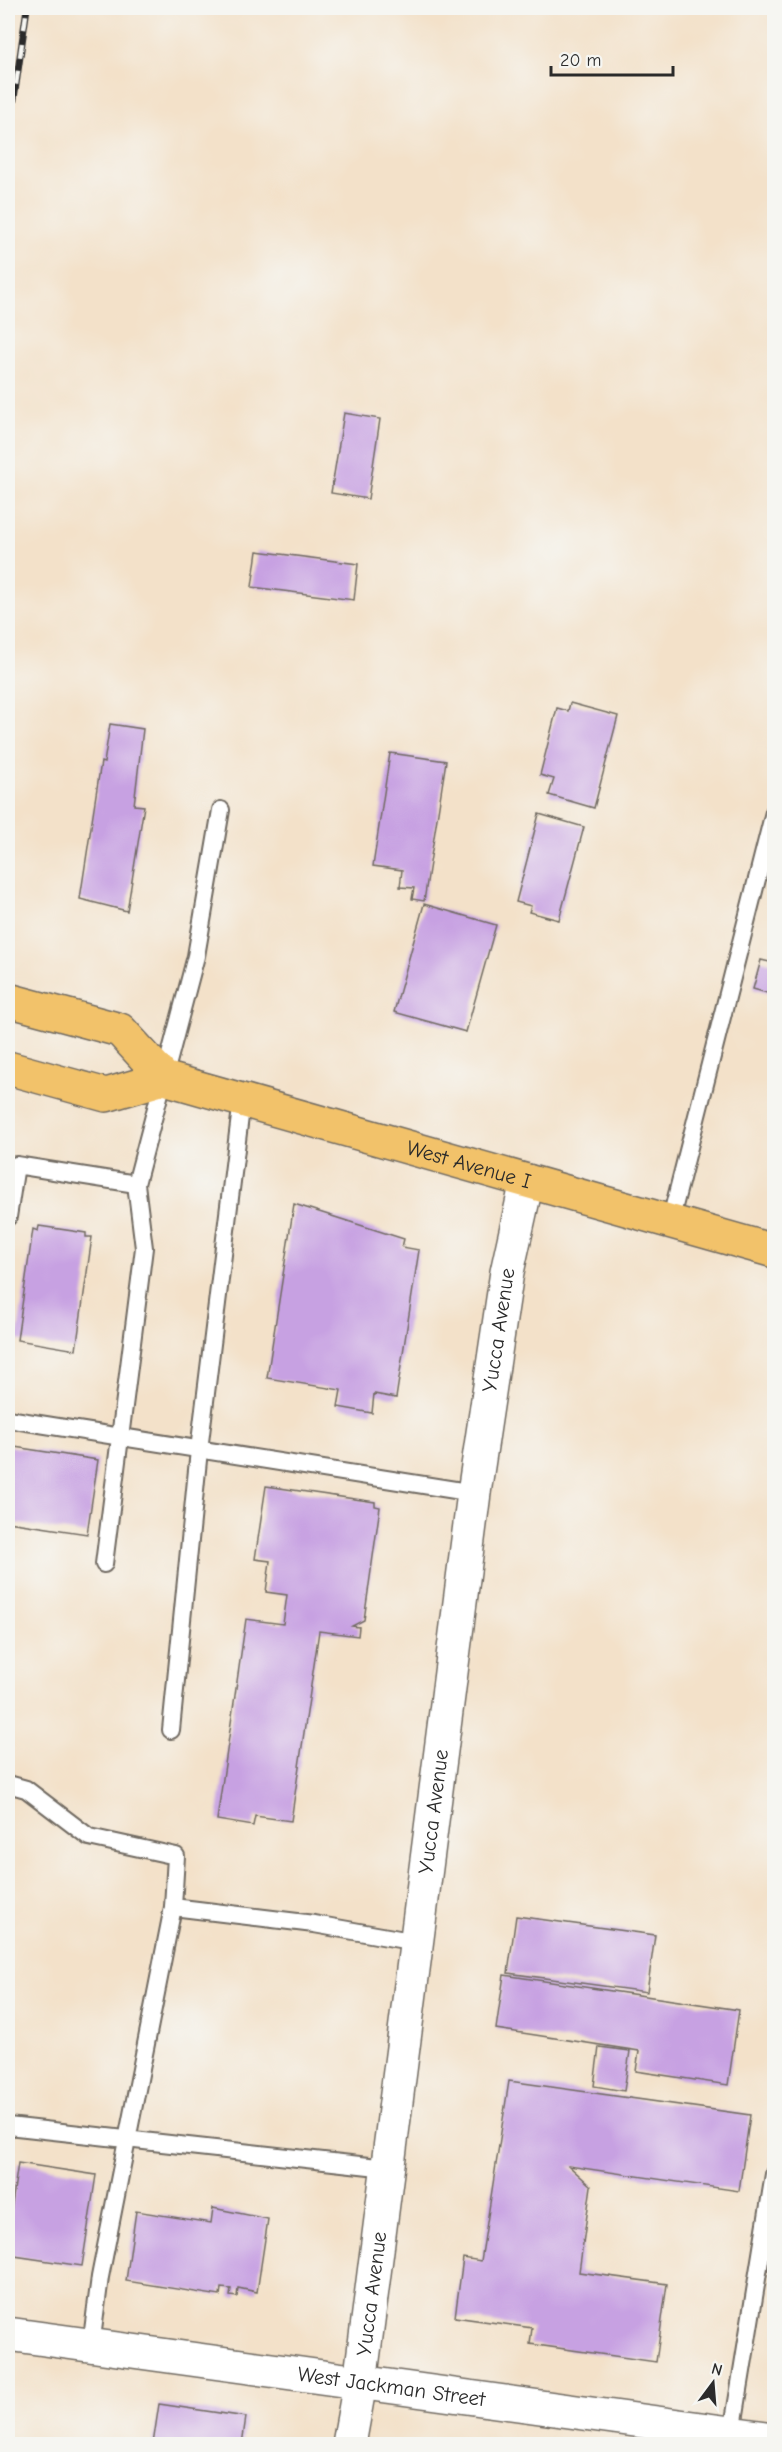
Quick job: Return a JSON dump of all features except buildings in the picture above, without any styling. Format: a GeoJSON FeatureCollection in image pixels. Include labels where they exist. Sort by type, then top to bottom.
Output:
{"type":"FeatureCollection","features":[{"type":"Feature","properties":{"kind":"main road"},"geometry":{"type":"LineString","coordinates":[[8,1000],[120,1030],[164,1078],[106,1095],[8,1068]]}},
{"type":"Feature","properties":{"kind":"main road","name":"West Avenue I"},"geometry":{"type":"LineString","coordinates":[[164,1078],[774,1251]]}},
{"type":"Feature","properties":{"kind":"street","name":"Yucca Avenue"},"geometry":{"type":"LineString","coordinates":[[349,2445],[360,2382],[474,1493],[507,1272],[527,1181]]}},
{"type":"Feature","properties":{"kind":"street","name":"West Jackman Street"},"geometry":{"type":"LineString","coordinates":[[8,2334],[360,2382],[731,2439],[774,2439]]}},
{"type":"Feature","properties":{"kind":"lane"},"geometry":{"type":"LineString","coordinates":[[104,1564],[144,1248],[136,1184],[196,956],[221,810]]}},
{"type":"Feature","properties":{"kind":"lane"},"geometry":{"type":"LineString","coordinates":[[670,1222],[774,812]]}},
{"type":"Feature","properties":{"kind":"lane"},"geometry":{"type":"LineString","coordinates":[[171,1730],[199,1450],[242,1100]]}},
{"type":"Feature","properties":{"kind":"lane"},"geometry":{"type":"LineString","coordinates":[[8,1217],[16,1165],[136,1184]]}},
{"type":"Feature","properties":{"kind":"lane"},"geometry":{"type":"LineString","coordinates":[[8,1419],[121,1439],[474,1493]]}},
{"type":"Feature","properties":{"kind":"lane"},"geometry":{"type":"LineString","coordinates":[[8,1784],[26,1789],[89,1837],[176,1856],[173,1907],[100,2277],[91,2346]]}},
{"type":"Feature","properties":{"kind":"lane"},"geometry":{"type":"LineString","coordinates":[[173,1907],[314,1924],[416,1942]]}},
{"type":"Feature","properties":{"kind":"lane"},"geometry":{"type":"LineString","coordinates":[[8,2126],[387,2168]]}},
{"type":"Feature","properties":{"kind":"lane"},"geometry":{"type":"LineString","coordinates":[[731,2439],[774,2174]]}},
{"type":"Feature","properties":{"kind":"railway"},"geometry":{"type":"LineString","coordinates":[[8,140],[27,8]]}}]}
